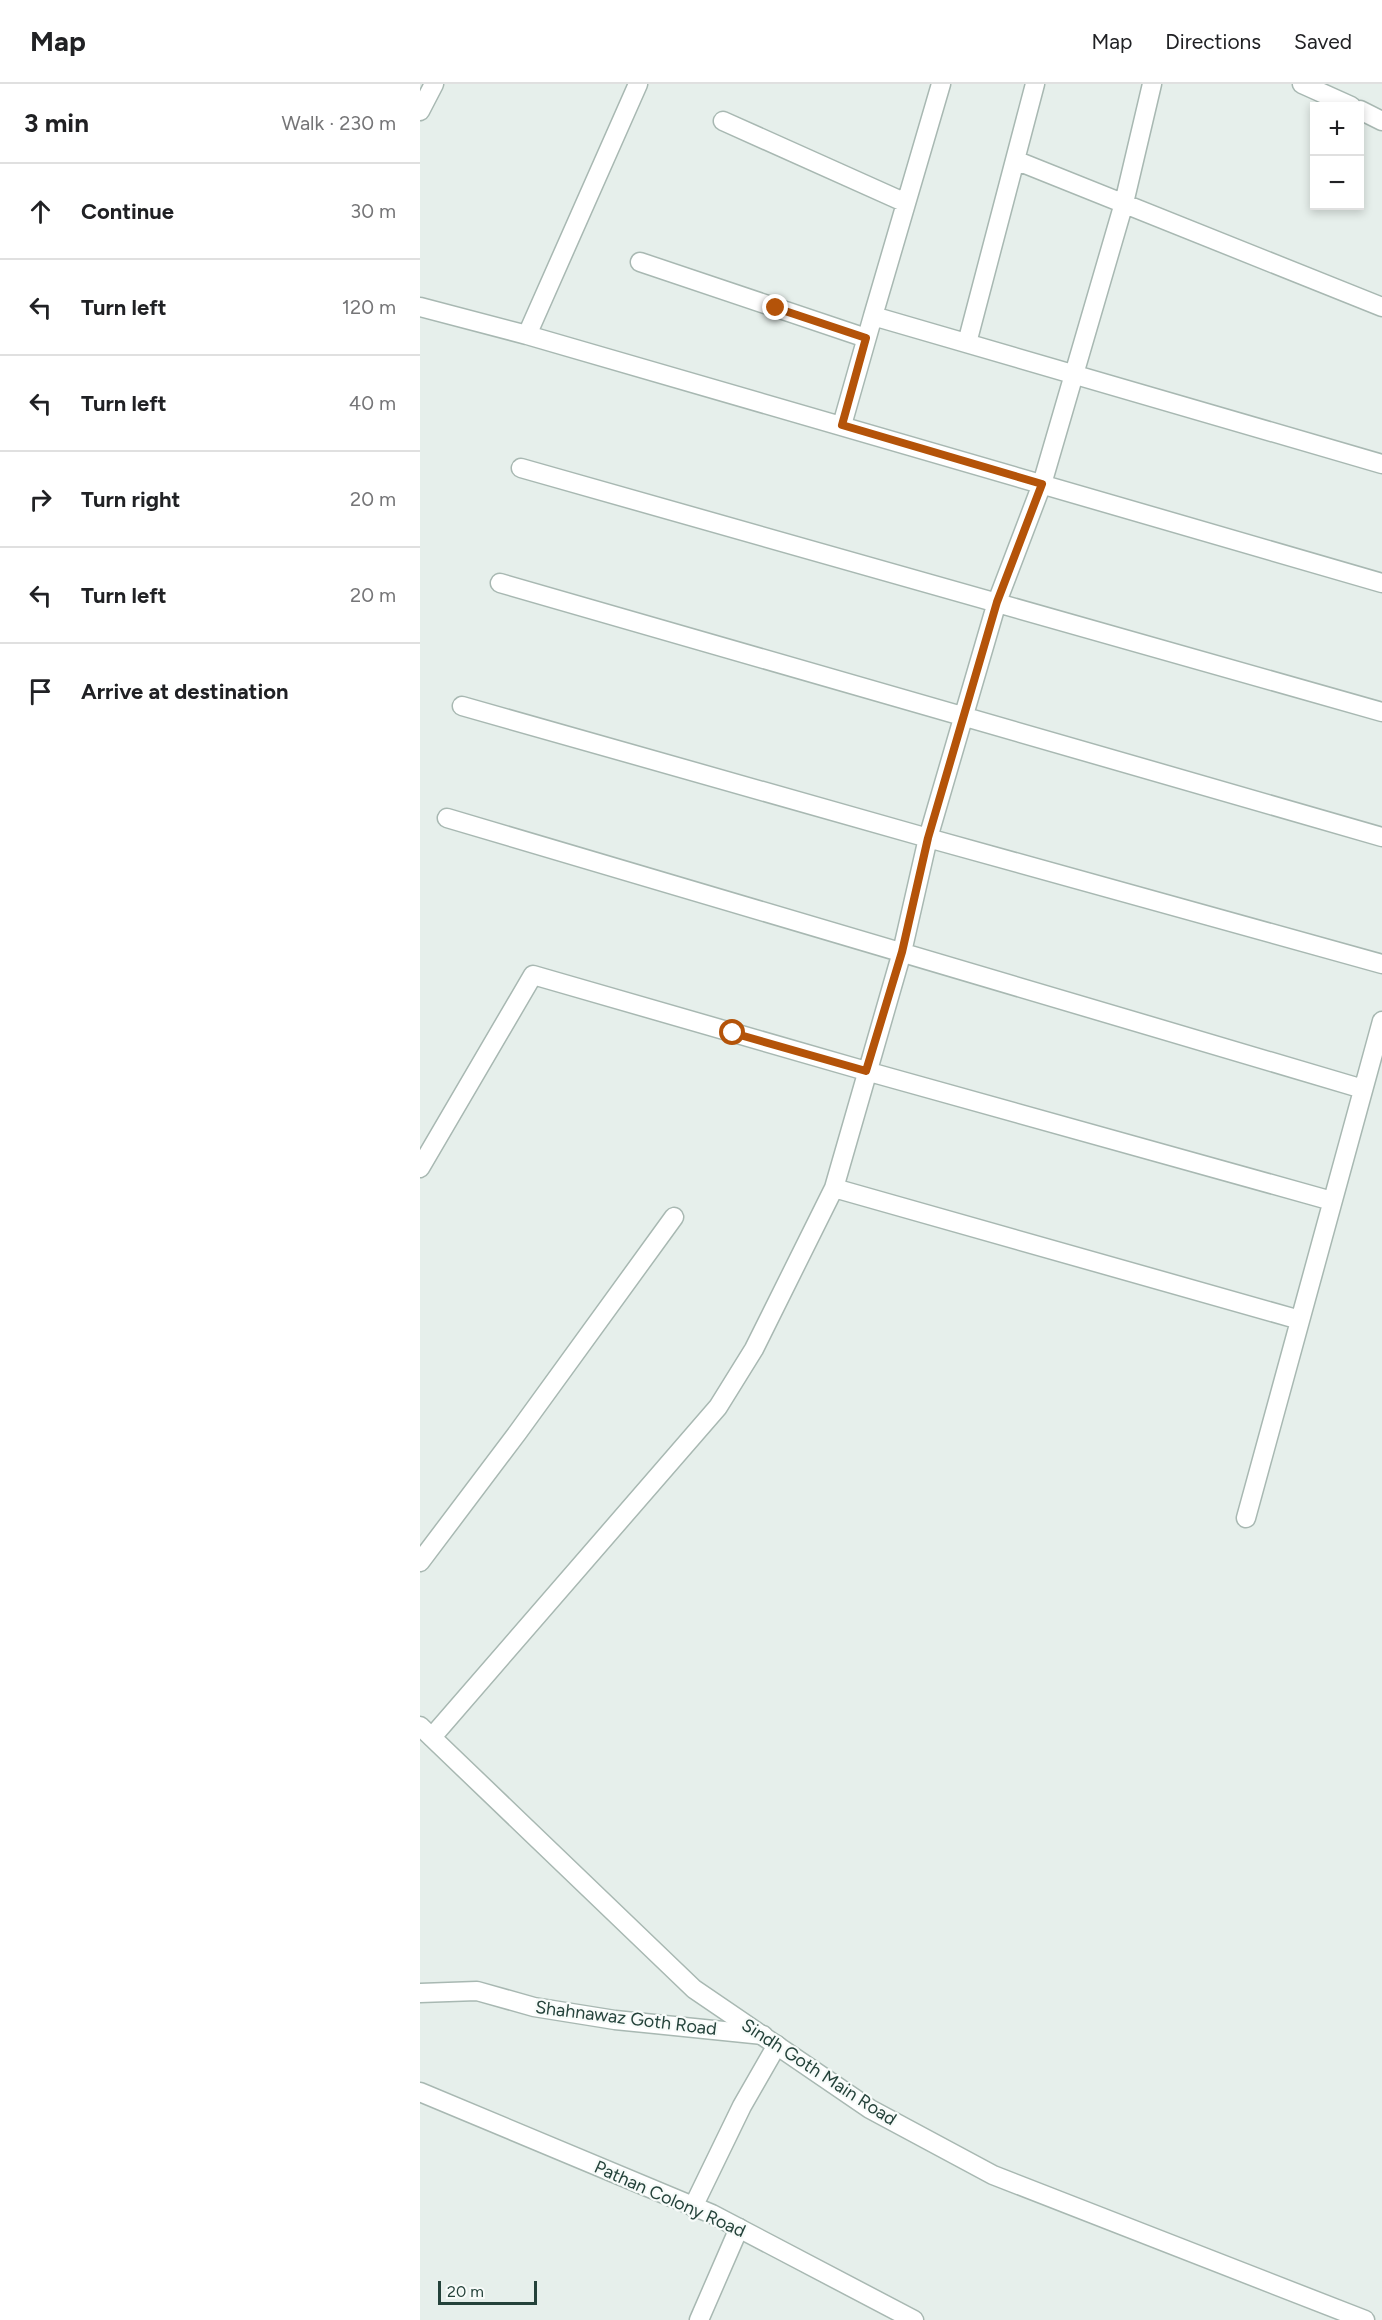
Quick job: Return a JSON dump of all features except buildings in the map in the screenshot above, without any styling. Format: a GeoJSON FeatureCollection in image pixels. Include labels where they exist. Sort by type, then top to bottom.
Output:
{"type":"FeatureCollection","features":[{"type":"Feature","properties":{"kind":"street"},"geometry":{"type":"LineString","coordinates":[[420,111],[434,84]]}},
{"type":"Feature","properties":{"kind":"street"},"geometry":{"type":"LineString","coordinates":[[527,335],[638,84]]}},
{"type":"Feature","properties":{"kind":"street"},"geometry":{"type":"LineString","coordinates":[[842,425],[941,84]]}},
{"type":"Feature","properties":{"kind":"street"},"geometry":{"type":"LineString","coordinates":[[967,343],[1035,84]]}},
{"type":"Feature","properties":{"kind":"street"},"geometry":{"type":"LineString","coordinates":[[426,1731],[718,1407],[754,1349],[834,1188],[902,952],[928,838],[997,602],[1042,484],[1124,203],[1152,84]]}},
{"type":"Feature","properties":{"kind":"street"},"geometry":{"type":"LineString","coordinates":[[1302,84],[1342,102]]}},
{"type":"Feature","properties":{"kind":"street"},"geometry":{"type":"LineString","coordinates":[[1364,112],[1382,121]]}},
{"type":"Feature","properties":{"kind":"street"},"geometry":{"type":"LineString","coordinates":[[723,121],[906,203]]}},
{"type":"Feature","properties":{"kind":"street"},"geometry":{"type":"LineString","coordinates":[[1015,160],[1382,307]]}},
{"type":"Feature","properties":{"kind":"street"},"geometry":{"type":"LineString","coordinates":[[640,262],[866,338]]}},
{"type":"Feature","properties":{"kind":"street"},"geometry":{"type":"LineString","coordinates":[[420,307],[527,335],[842,425],[1382,583]]}},
{"type":"Feature","properties":{"kind":"street"},"geometry":{"type":"LineString","coordinates":[[873,316],[1382,465]]}},
{"type":"Feature","properties":{"kind":"street"},"geometry":{"type":"LineString","coordinates":[[521,468],[1382,712]]}},
{"type":"Feature","properties":{"kind":"street"},"geometry":{"type":"LineString","coordinates":[[500,584],[1382,837]]}},
{"type":"Feature","properties":{"kind":"street"},"geometry":{"type":"LineString","coordinates":[[462,706],[1382,964]]}},
{"type":"Feature","properties":{"kind":"street"},"geometry":{"type":"LineString","coordinates":[[447,818],[1363,1089]]}},
{"type":"Feature","properties":{"kind":"street"},"geometry":{"type":"LineString","coordinates":[[420,1168],[533,975],[1332,1201]]}},
{"type":"Feature","properties":{"kind":"street"},"geometry":{"type":"LineString","coordinates":[[1246,1518],[1382,1021]]}},
{"type":"Feature","properties":{"kind":"street"},"geometry":{"type":"LineString","coordinates":[[834,1188],[1300,1320]]}},
{"type":"Feature","properties":{"kind":"street"},"geometry":{"type":"LineString","coordinates":[[420,1562],[518,1432],[674,1217]]}},
{"type":"Feature","properties":{"kind":"street","name":"Sindh Goth Main Road"},"geometry":{"type":"LineString","coordinates":[[426,1731],[694,1989],[870,2109],[993,2175],[1365,2320]]}},
{"type":"Feature","properties":{"kind":"street","name":"Shahnawaz Goth Road"},"geometry":{"type":"LineString","coordinates":[[420,1993],[477,1991],[534,2007],[770,2040]]}},
{"type":"Feature","properties":{"kind":"street"},"geometry":{"type":"LineString","coordinates":[[693,2207],[742,2106],[770,2040]]}},
{"type":"Feature","properties":{"kind":"street","name":"Pathan Colony Road"},"geometry":{"type":"LineString","coordinates":[[420,2092],[712,2214],[914,2320]]}},
{"type":"Feature","properties":{"kind":"street"},"geometry":{"type":"LineString","coordinates":[[699,2320],[739,2228]]}},
{"type":"Feature","properties":{"kind":"route"},"geometry":{"type":"LineString","coordinates":[[733,1033],[866,1071],[902,952],[928,838],[997,602],[1042,484],[842,425],[866,338],[776,308]]}}]}
